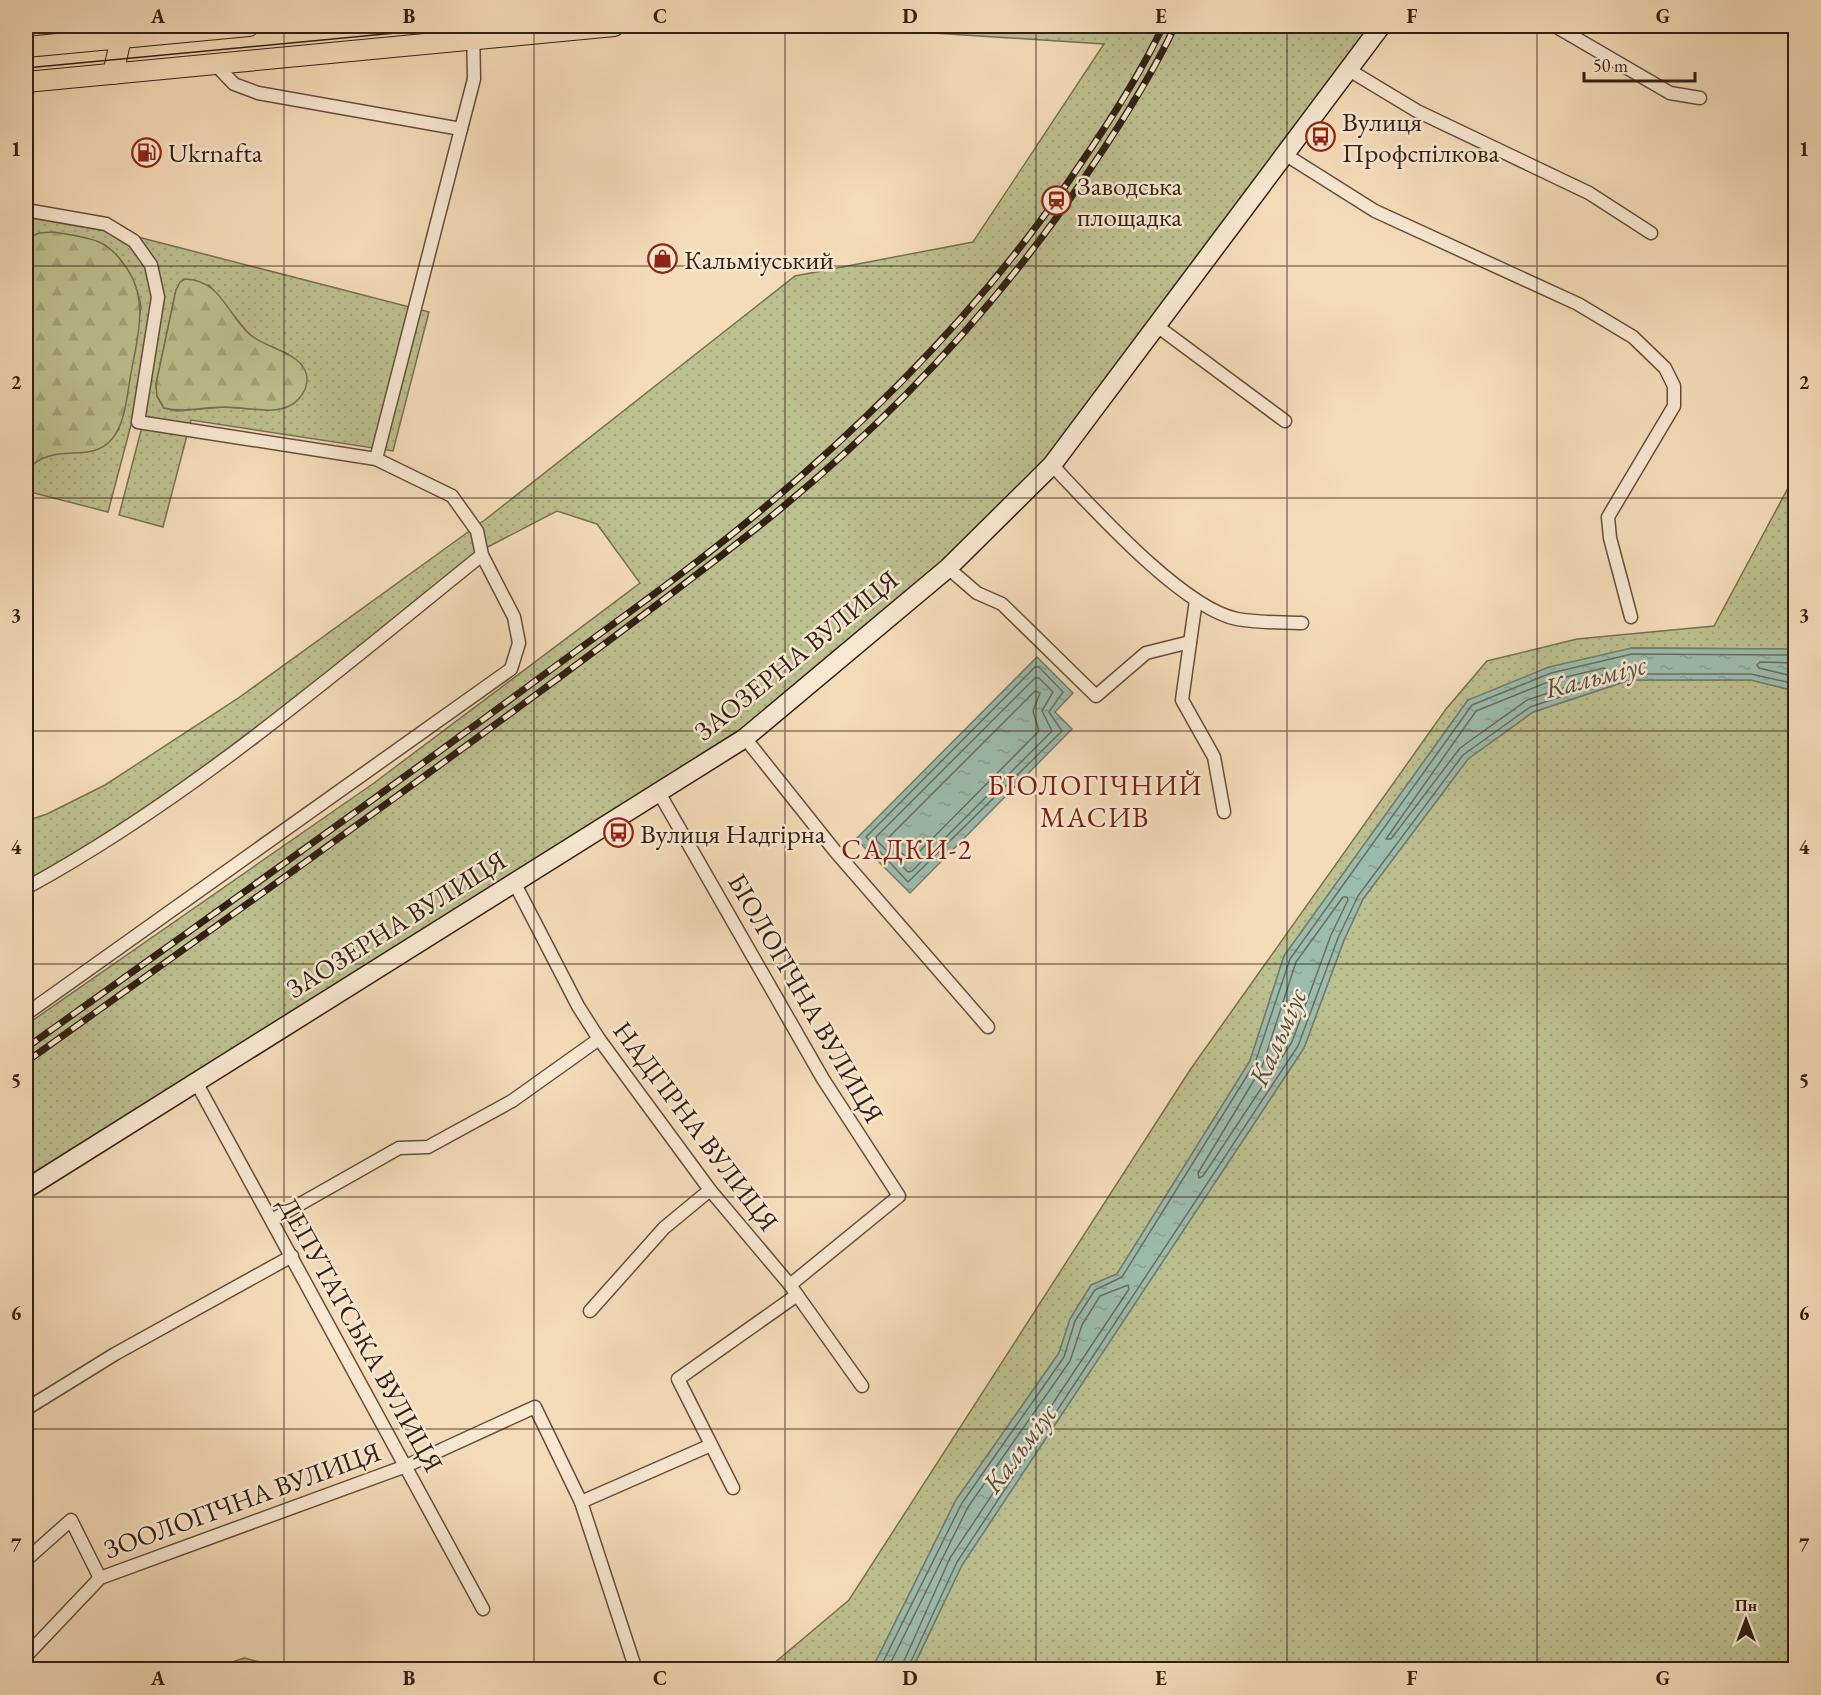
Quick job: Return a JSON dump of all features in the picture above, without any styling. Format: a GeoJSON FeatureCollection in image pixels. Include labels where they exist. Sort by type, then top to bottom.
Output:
{"type":"FeatureCollection","features":[{"type":"Feature","properties":{"kind":"main road"},"geometry":{"type":"LineString","coordinates":[[26,47],[122,32],[249,26]]}},
{"type":"Feature","properties":{"kind":"main road"},"geometry":{"type":"LineString","coordinates":[[26,82],[215,64],[473,32],[614,26]]}},
{"type":"Feature","properties":{"kind":"main road"},"geometry":{"type":"LineString","coordinates":[[113,74],[122,32]]}},
{"type":"Feature","properties":{"kind":"street","name":"ЗАОЗЕРНА ВУЛИЦЯ"},"geometry":{"type":"LineString","coordinates":[[26,1189],[745,738],[948,568],[1052,465],[1381,26]]}},
{"type":"Feature","properties":{"kind":"street"},"geometry":{"type":"LineString","coordinates":[[1555,26],[1670,93],[1700,98]]}},
{"type":"Feature","properties":{"kind":"street"},"geometry":{"type":"LineString","coordinates":[[376,459],[474,79],[473,32]]}},
{"type":"Feature","properties":{"kind":"street"},"geometry":{"type":"LineString","coordinates":[[215,64],[234,84],[258,93],[461,129]]}},
{"type":"Feature","properties":{"kind":"street"},"geometry":{"type":"LineString","coordinates":[[1349,70],[1417,111],[1589,193],[1651,232]]}},
{"type":"Feature","properties":{"kind":"street"},"geometry":{"type":"LineString","coordinates":[[1286,155],[1376,211],[1578,304],[1633,337],[1665,368],[1674,386],[1674,406],[1608,517],[1610,538],[1631,617]]}},
{"type":"Feature","properties":{"kind":"street"},"geometry":{"type":"LineString","coordinates":[[26,210],[106,224],[134,241],[152,266],[158,297],[138,422],[376,459],[452,496],[477,531],[482,555],[514,616],[519,643],[511,669],[26,1014]]}},
{"type":"Feature","properties":{"kind":"street"},"geometry":{"type":"LineString","coordinates":[[1157,326],[1285,421]]}},
{"type":"Feature","properties":{"kind":"street"},"geometry":{"type":"LineString","coordinates":[[1052,465],[1125,541],[1196,600],[1236,619],[1302,623]]}},
{"type":"Feature","properties":{"kind":"street"},"geometry":{"type":"LineString","coordinates":[[26,888],[73,862],[168,799],[305,696],[482,555]]}},
{"type":"Feature","properties":{"kind":"street"},"geometry":{"type":"LineString","coordinates":[[948,568],[977,593],[1002,604],[1096,696],[1146,653],[1190,642]]}},
{"type":"Feature","properties":{"kind":"street"},"geometry":{"type":"LineString","coordinates":[[1196,600],[1182,700],[1214,757],[1224,812]]}},
{"type":"Feature","properties":{"kind":"street"},"geometry":{"type":"LineString","coordinates":[[745,738],[835,851],[988,1027]]}},
{"type":"Feature","properties":{"kind":"street","name":"БІОЛОГІЧНА ВУЛИЦЯ"},"geometry":{"type":"LineString","coordinates":[[658,791],[823,1079],[899,1196],[794,1290]]}},
{"type":"Feature","properties":{"kind":"street","name":"НАДГІРНА ВУЛИЦЯ"},"geometry":{"type":"LineString","coordinates":[[514,882],[578,1006],[599,1039],[710,1190],[794,1290],[862,1386]]}},
{"type":"Feature","properties":{"kind":"street"},"geometry":{"type":"LineString","coordinates":[[272,1220],[399,1148],[428,1147],[512,1101],[599,1039]]}},
{"type":"Feature","properties":{"kind":"street","name":"ДЕПУТАТСЬКА ВУЛИЦЯ"},"geometry":{"type":"LineString","coordinates":[[196,1082],[483,1609]]}},
{"type":"Feature","properties":{"kind":"street"},"geometry":{"type":"LineString","coordinates":[[590,1311],[664,1228],[710,1190]]}},
{"type":"Feature","properties":{"kind":"street"},"geometry":{"type":"LineString","coordinates":[[26,1409],[115,1353],[292,1256]]}},
{"type":"Feature","properties":{"kind":"street"},"geometry":{"type":"LineString","coordinates":[[733,1488],[678,1379],[794,1290]]}},
{"type":"Feature","properties":{"kind":"street","name":"ЗООЛОГІЧНА ВУЛИЦЯ"},"geometry":{"type":"LineString","coordinates":[[26,1656],[100,1578],[406,1466],[535,1407],[581,1502],[636,1670]]}},
{"type":"Feature","properties":{"kind":"street"},"geometry":{"type":"LineString","coordinates":[[581,1502],[711,1444]]}},
{"type":"Feature","properties":{"kind":"street","name":"ЗООЛОГІЧНА ВУЛИЦЯ"},"geometry":{"type":"LineString","coordinates":[[26,1560],[71,1520],[100,1578]]}},
{"type":"Feature","properties":{"kind":"green space"},"geometry":{"type":"Polygon","coordinates":[[[824,26],[1381,26],[1052,465],[745,738],[26,1189],[26,1025],[374,783],[640,583],[597,524],[557,511],[482,550],[301,694],[167,795],[70,859],[26,883],[26,821],[47,814],[105,785],[237,699],[486,519],[795,276],[973,242],[1104,44],[824,26]]]}},
{"type":"Feature","properties":{"kind":"green space"},"geometry":{"type":"Polygon","coordinates":[[[26,217],[107,231],[130,245],[146,268],[152,297],[132,421],[108,512],[26,491],[26,471],[37,461],[49,456],[98,446],[109,440],[119,429],[141,307],[138,292],[116,254],[27,237],[26,239],[26,217]]]}},
{"type":"Feature","properties":{"kind":"green space"},"geometry":{"type":"Polygon","coordinates":[[[54,232],[99,242],[118,257],[137,289],[139,330],[125,408],[117,432],[112,439],[103,447],[93,451],[48,456],[26,471],[26,239],[39,233],[54,232]]]}},
{"type":"Feature","properties":{"kind":"green space"},"geometry":{"type":"Polygon","coordinates":[[[138,237],[429,312],[393,451],[191,420],[163,527],[119,515],[143,423],[157,263],[138,237]],[[209,285],[176,290],[156,384],[157,396],[164,408],[177,411],[224,407],[269,410],[288,354],[262,344],[248,333],[209,285]]]}},
{"type":"Feature","properties":{"kind":"green space"},"geometry":{"type":"Polygon","coordinates":[[[185,279],[207,285],[222,299],[248,333],[300,363],[305,370],[307,383],[297,400],[291,405],[276,410],[231,407],[186,410],[164,408],[157,396],[156,384],[176,290],[180,282],[185,279]]]}},
{"type":"Feature","properties":{"kind":"green space"},"geometry":{"type":"Polygon","coordinates":[[[1795,475],[1795,649],[1632,648],[1468,700],[1284,956],[1250,1061],[1117,1274],[1091,1285],[1070,1319],[1059,1353],[956,1500],[872,1669],[766,1670],[849,1600],[1190,1070],[1446,709],[1487,661],[1577,639],[1714,626],[1795,475]]]}},
{"type":"Feature","properties":{"kind":"green space"},"geometry":{"type":"Polygon","coordinates":[[[1630,680],[1751,680],[1795,691],[1795,1669],[912,1670],[962,1565],[1304,1048],[1344,940],[1363,899],[1468,759],[1533,712],[1630,680]]]}},
{"type":"Feature","properties":{"kind":"green space"},"geometry":{"type":"Polygon","coordinates":[[[244,1658],[289,1669],[212,1669],[244,1658]]]}},
{"type":"Feature","properties":{"kind":"water","name":"Кальміус"},"geometry":{"type":"Polygon","coordinates":[[[1632,648],[1795,649],[1795,691],[1751,680],[1630,680],[1533,712],[1468,759],[1363,899],[1344,940],[1304,1048],[962,1565],[912,1669],[872,1669],[956,1500],[1059,1353],[1070,1319],[1091,1285],[1117,1274],[1250,1061],[1284,956],[1468,700],[1549,667],[1632,648]]]}},
{"type":"Feature","properties":{"kind":"water"},"geometry":{"type":"Polygon","coordinates":[[[1037,657],[1073,693],[1055,712],[1072,729],[910,893],[856,839],[1037,657]]]}},
{"type":"Feature","properties":{"kind":"tram line"},"geometry":{"type":"LineString","coordinates":[[26,68],[469,26]]}},
{"type":"Feature","properties":{"kind":"railway"},"geometry":{"type":"LineString","coordinates":[[26,1048],[400,780],[646,600],[736,531],[809,469],[894,389],[973,304],[1010,260],[1046,214],[1102,132],[1163,26]]}},
{"type":"Feature","properties":{"kind":"railway"},"geometry":{"type":"LineString","coordinates":[[26,1062],[404,791],[620,632],[814,481],[858,441],[943,356],[1021,264],[1057,217],[1114,133],[1175,26]]}},
{"type":"Feature","properties":{"kind":"place","name":"Вулиця Профспілкова"},"geometry":{"type":"Point","coordinates":[1321,137]}},
{"type":"Feature","properties":{"kind":"place","name":"Ukrnafta"},"geometry":{"type":"Point","coordinates":[147,152]}},
{"type":"Feature","properties":{"kind":"place","name":"Заводська площадка"},"geometry":{"type":"Point","coordinates":[1056,201]}},
{"type":"Feature","properties":{"kind":"place","name":"Кальміуський"},"geometry":{"type":"Point","coordinates":[663,259]}},
{"type":"Feature","properties":{"kind":"place","name":"Вулиця Надгірна"},"geometry":{"type":"Point","coordinates":[619,833]}},
{"type":"Feature","properties":{"kind":"district","name":"БІОЛОГІЧНИЙ МАСИВ"},"geometry":{"type":"Point","coordinates":[1095,801]}},
{"type":"Feature","properties":{"kind":"district","name":"САДКИ-2"},"geometry":{"type":"Point","coordinates":[907,849]}}]}
